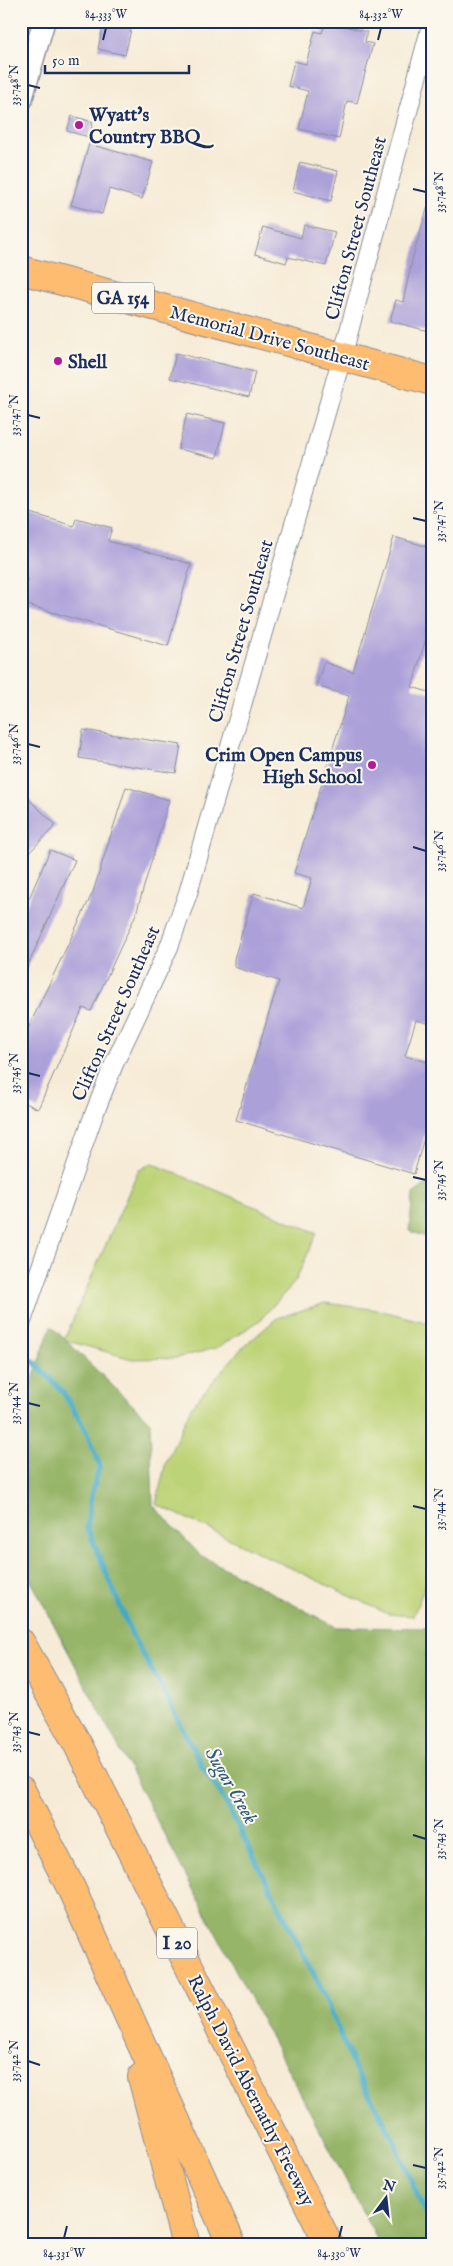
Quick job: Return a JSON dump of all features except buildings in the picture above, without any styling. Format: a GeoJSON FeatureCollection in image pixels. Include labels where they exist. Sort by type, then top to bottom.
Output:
{"type":"FeatureCollection","features":[{"type":"Feature","properties":{"kind":"main road","name":"Memorial Drive Southeast"},"geometry":{"type":"LineString","coordinates":[[28,275],[432,381]]}},
{"type":"Feature","properties":{"kind":"main road","name":"Ralph David Abernathy Freeway"},"geometry":{"type":"LineString","coordinates":[[21,1643],[77,1743],[329,2245]]}},
{"type":"Feature","properties":{"kind":"main road"},"geometry":{"type":"LineString","coordinates":[[21,1790],[71,1888],[232,2245]]}},
{"type":"Feature","properties":{"kind":"main road"},"geometry":{"type":"LineString","coordinates":[[123,2003],[186,2245]]}},
{"type":"Feature","properties":{"kind":"main road"},"geometry":{"type":"LineString","coordinates":[[229,2046],[347,2245]]}},
{"type":"Feature","properties":{"kind":"street"},"geometry":{"type":"LineString","coordinates":[[21,101],[44,21]]}},
{"type":"Feature","properties":{"kind":"street","name":"Clifton Street Southeast"},"geometry":{"type":"LineString","coordinates":[[21,1324],[93,1117],[114,1064],[140,1013],[169,947],[188,893],[342,357],[432,22]]}},
{"type":"Feature","properties":{"kind":"green space"},"geometry":{"type":"Polygon","coordinates":[[[152,1163],[317,1233],[295,1282],[259,1321],[217,1348],[176,1358],[132,1359],[64,1340],[138,1171],[152,1163]]]}},
{"type":"Feature","properties":{"kind":"green space"},"geometry":{"type":"Polygon","coordinates":[[[432,1180],[432,1239],[409,1231],[413,1194],[432,1180]]]}},
{"type":"Feature","properties":{"kind":"green space"},"geometry":{"type":"Polygon","coordinates":[[[325,1303],[379,1310],[432,1324],[432,1569],[413,1616],[388,1614],[156,1504],[166,1462],[191,1407],[239,1351],[277,1318],[325,1303]]]}},
{"type":"Feature","properties":{"kind":"green space"},"geometry":{"type":"Polygon","coordinates":[[[51,1326],[150,1422],[153,1505],[200,1555],[336,1627],[428,1628],[432,1619],[432,2245],[380,2245],[21,1562],[21,1414],[51,1326]]]}},
{"type":"Feature","properties":{"kind":"waterway","name":"Sugar Creek"},"geometry":{"type":"LineString","coordinates":[[33,1361],[63,1392],[85,1429],[100,1465],[91,1495],[87,1527],[133,1637],[202,1766],[223,1797],[321,1988],[355,2069],[393,2138],[432,2229]]}},
{"type":"Feature","properties":{"kind":"place","name":"Wyatt's Country BBQ"},"geometry":{"type":"Point","coordinates":[79,125]}},
{"type":"Feature","properties":{"kind":"place","name":"Shell"},"geometry":{"type":"Point","coordinates":[58,361]}},
{"type":"Feature","properties":{"kind":"place","name":"Crim Open Campus High School"},"geometry":{"type":"Point","coordinates":[372,765]}}]}
